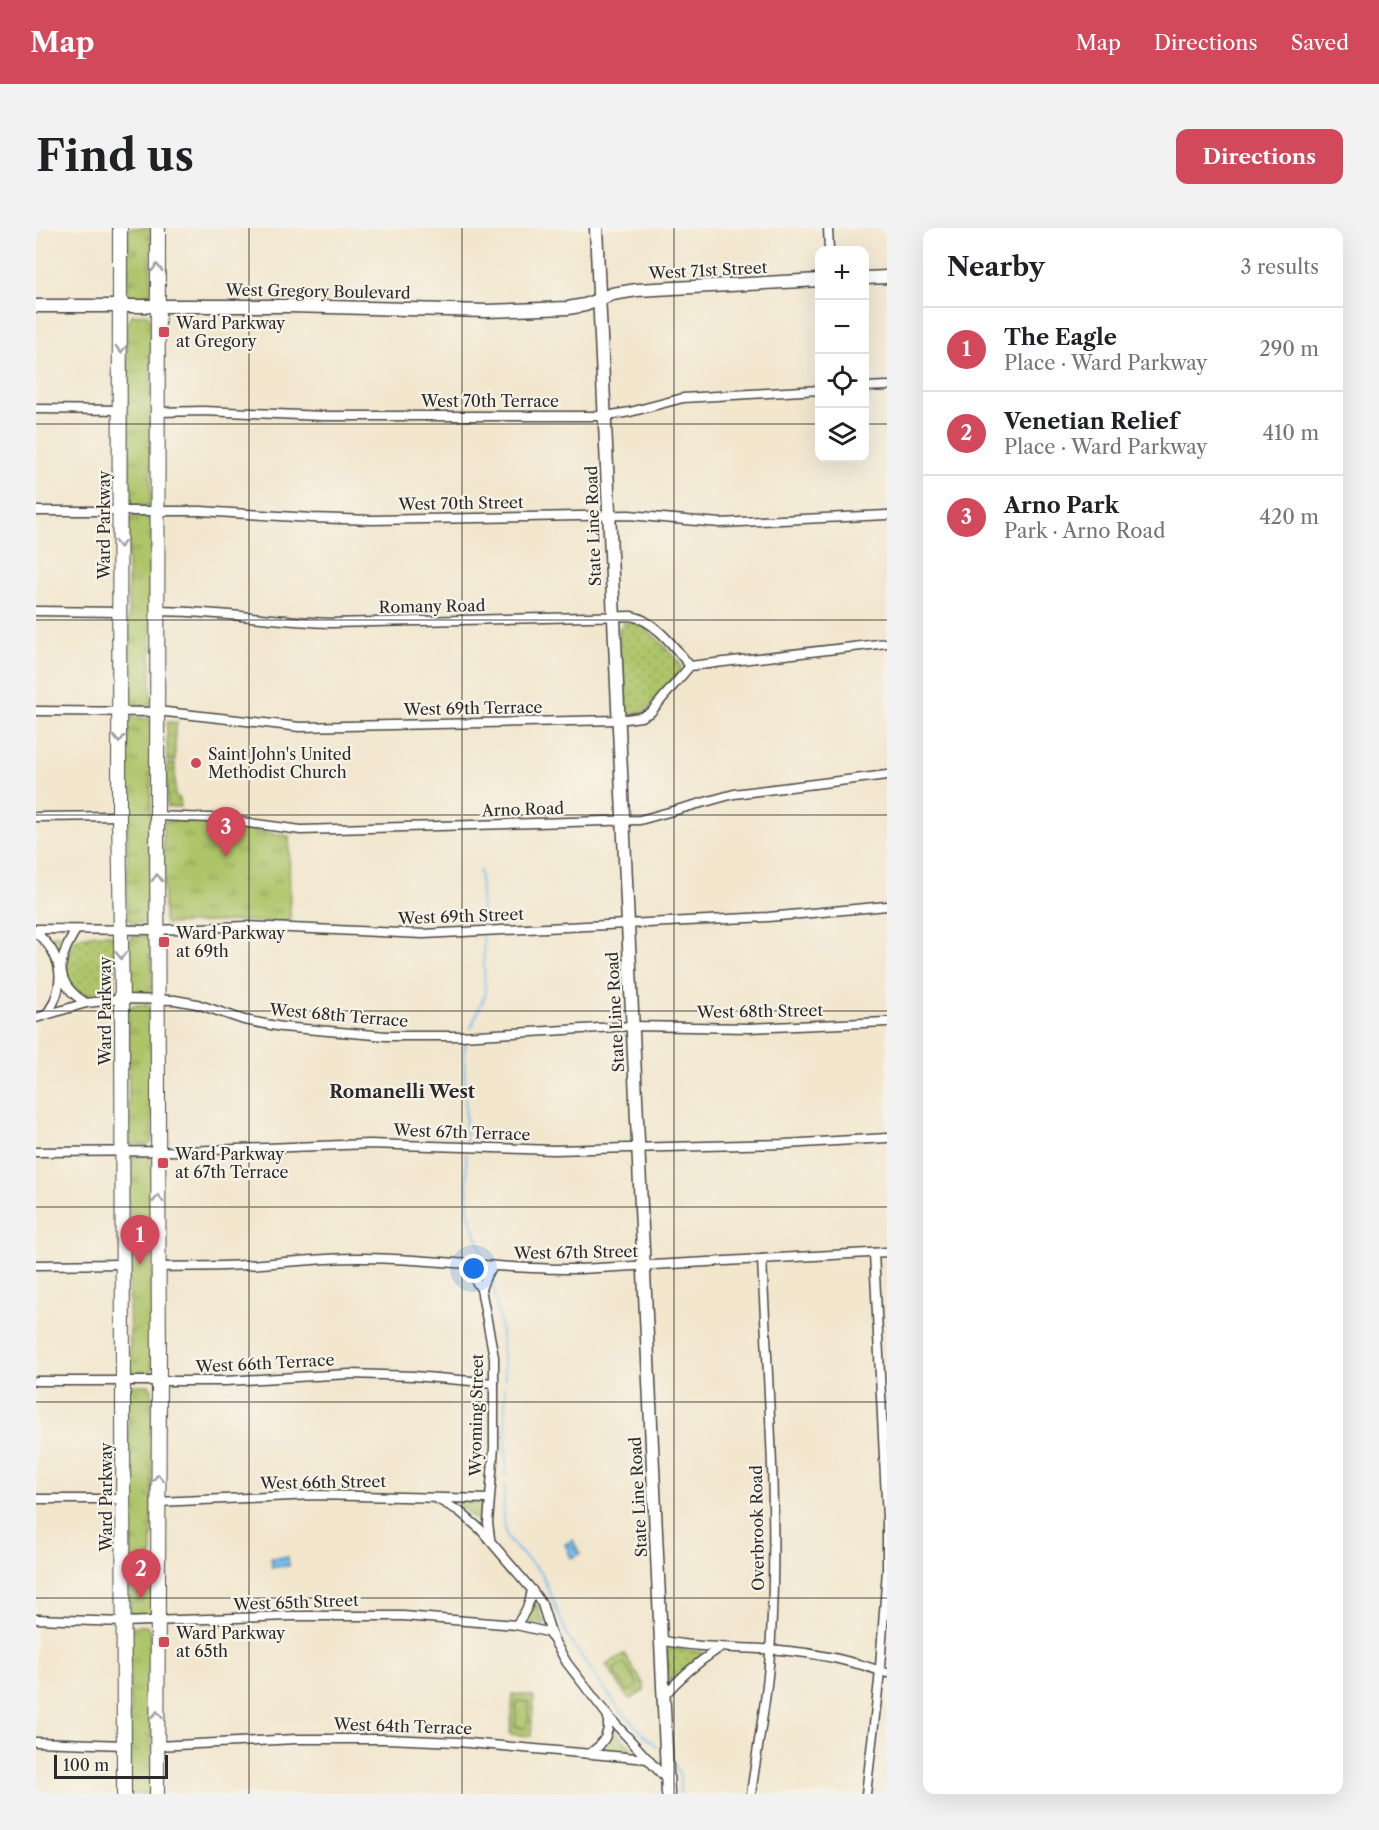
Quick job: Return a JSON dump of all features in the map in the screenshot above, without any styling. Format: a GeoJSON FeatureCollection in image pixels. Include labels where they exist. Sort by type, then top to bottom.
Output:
{"type":"FeatureCollection","features":[{"type":"Feature","properties":{"kind":"main road","name":"Ward Parkway"},"geometry":{"type":"LineString","coordinates":[[120,228],[119,816],[122,999],[124,1794]]}},
{"type":"Feature","properties":{"kind":"main road"},"geometry":{"type":"LineString","coordinates":[[157,1794],[158,228]]}},
{"type":"Feature","properties":{"kind":"main road","name":"State Line Road"},"geometry":{"type":"LineString","coordinates":[[596,228],[668,1794]]}},
{"type":"Feature","properties":{"kind":"main road"},"geometry":{"type":"LineString","coordinates":[[869,278],[887,277]]}},
{"type":"Feature","properties":{"kind":"main road","name":"West 71st Street"},"geometry":{"type":"LineString","coordinates":[[599,299],[636,290],[815,280]]}},
{"type":"Feature","properties":{"kind":"main road","name":"West Gregory Boulevard"},"geometry":{"type":"LineString","coordinates":[[36,306],[290,306],[487,311],[568,308],[585,305],[599,299]]}},
{"type":"Feature","properties":{"kind":"street"},"geometry":{"type":"LineString","coordinates":[[828,228],[830,246]]}},
{"type":"Feature","properties":{"kind":"street"},"geometry":{"type":"LineString","coordinates":[[869,387],[887,386]]}},
{"type":"Feature","properties":{"kind":"street","name":"West 70th Terrace"},"geometry":{"type":"LineString","coordinates":[[158,412],[203,411],[323,416],[605,416],[683,398],[815,390]]}},
{"type":"Feature","properties":{"kind":"street"},"geometry":{"type":"LineString","coordinates":[[36,409],[121,410]]}},
{"type":"Feature","properties":{"kind":"street","name":"West 70th Street"},"geometry":{"type":"LineString","coordinates":[[36,511],[230,512],[372,520],[629,515],[720,523],[887,515]]}},
{"type":"Feature","properties":{"kind":"street"},"geometry":{"type":"LineString","coordinates":[[36,611],[121,612]]}},
{"type":"Feature","properties":{"kind":"street","name":"Romany Road"},"geometry":{"type":"LineString","coordinates":[[157,611],[204,612],[291,622],[332,623],[631,616],[648,622],[690,666]]}},
{"type":"Feature","properties":{"kind":"street"},"geometry":{"type":"LineString","coordinates":[[690,666],[887,643]]}},
{"type":"Feature","properties":{"kind":"street","name":"West 69th Terrace"},"geometry":{"type":"LineString","coordinates":[[36,711],[157,712],[300,726],[618,720],[641,717],[651,712],[690,666]]}},
{"type":"Feature","properties":{"kind":"street","name":"Arno Road"},"geometry":{"type":"LineString","coordinates":[[157,816],[202,817],[301,830],[623,820],[647,818],[734,794],[887,775]]}},
{"type":"Feature","properties":{"kind":"street"},"geometry":{"type":"LineString","coordinates":[[36,818],[119,816]]}},
{"type":"Feature","properties":{"kind":"street","name":"West 69th Street"},"geometry":{"type":"LineString","coordinates":[[36,931],[157,930],[245,926],[423,934],[801,915],[887,906]]}},
{"type":"Feature","properties":{"kind":"street"},"geometry":{"type":"LineString","coordinates":[[47,1014],[57,996],[62,955],[76,930]]}},
{"type":"Feature","properties":{"kind":"street","name":"West 69th Street"},"geometry":{"type":"LineString","coordinates":[[36,931],[51,949],[60,973]]}},
{"type":"Feature","properties":{"kind":"street"},"geometry":{"type":"LineString","coordinates":[[60,973],[72,992],[86,1003]]}},
{"type":"Feature","properties":{"kind":"street","name":"West 68th Terrace"},"geometry":{"type":"LineString","coordinates":[[36,1018],[86,1003],[122,999],[157,999],[197,1004],[244,1020],[282,1027],[386,1036],[461,1036],[633,1026]]}},
{"type":"Feature","properties":{"kind":"street","name":"West 68th Street"},"geometry":{"type":"LineString","coordinates":[[633,1026],[749,1028],[887,1022]]}},
{"type":"Feature","properties":{"kind":"street","name":"West 67th Terrace"},"geometry":{"type":"LineString","coordinates":[[36,1152],[158,1151],[369,1144],[554,1150],[785,1144],[887,1138]]}},
{"type":"Feature","properties":{"kind":"street","name":"West 67th Street"},"geometry":{"type":"LineString","coordinates":[[158,1267],[244,1266],[362,1257],[533,1270],[644,1267],[887,1252]]}},
{"type":"Feature","properties":{"kind":"street"},"geometry":{"type":"LineString","coordinates":[[866,1794],[883,1672],[887,1528],[874,1253]]}},
{"type":"Feature","properties":{"kind":"street","name":"Overbrook Road"},"geometry":{"type":"LineString","coordinates":[[751,1794],[770,1650],[773,1510],[762,1260]]}},
{"type":"Feature","properties":{"kind":"street","name":"Wyoming Street"},"geometry":{"type":"LineString","coordinates":[[464,1263],[481,1289],[494,1357],[494,1447],[488,1523],[490,1539]]}},
{"type":"Feature","properties":{"kind":"street"},"geometry":{"type":"LineString","coordinates":[[36,1265],[123,1264]]}},
{"type":"Feature","properties":{"kind":"street"},"geometry":{"type":"LineString","coordinates":[[481,1289],[493,1266]]}},
{"type":"Feature","properties":{"kind":"street","name":"West 66th Terrace"},"geometry":{"type":"LineString","coordinates":[[36,1381],[225,1381],[350,1374],[414,1376],[494,1383]]}},
{"type":"Feature","properties":{"kind":"street","name":"West 66th Street"},"geometry":{"type":"LineString","coordinates":[[158,1502],[314,1495],[489,1499]]}},
{"type":"Feature","properties":{"kind":"street"},"geometry":{"type":"LineString","coordinates":[[434,1497],[459,1511],[490,1539],[532,1590],[542,1605],[554,1639],[581,1683],[667,1780]]}},
{"type":"Feature","properties":{"kind":"street"},"geometry":{"type":"LineString","coordinates":[[36,1499],[122,1499]]}},
{"type":"Feature","properties":{"kind":"street"},"geometry":{"type":"LineString","coordinates":[[516,1625],[526,1611],[532,1590]]}},
{"type":"Feature","properties":{"kind":"street","name":"West 65th Street"},"geometry":{"type":"LineString","coordinates":[[36,1619],[123,1622],[357,1615],[438,1618],[516,1625],[547,1632],[554,1639]]}},
{"type":"Feature","properties":{"kind":"street"},"geometry":{"type":"LineString","coordinates":[[661,1640],[718,1648],[770,1650],[822,1656],[883,1672]]}},
{"type":"Feature","properties":{"kind":"street"},"geometry":{"type":"LineString","coordinates":[[663,1697],[673,1685],[718,1648]]}},
{"type":"Feature","properties":{"kind":"street"},"geometry":{"type":"LineString","coordinates":[[589,1754],[605,1738],[608,1716]]}},
{"type":"Feature","properties":{"kind":"street","name":"West 64th Terrace"},"geometry":{"type":"LineString","coordinates":[[156,1746],[296,1739],[387,1739],[457,1742],[648,1759]]}},
{"type":"Feature","properties":{"kind":"street"},"geometry":{"type":"LineString","coordinates":[[36,1742],[124,1745]]}},
{"type":"Feature","properties":{"kind":"green space"},"geometry":{"type":"Polygon","coordinates":[[[128,228],[151,228],[151,288],[147,297],[131,297],[128,294],[128,228]]]}},
{"type":"Feature","properties":{"kind":"green space"},"geometry":{"type":"Polygon","coordinates":[[[146,314],[151,320],[151,503],[149,506],[132,506],[128,498],[127,326],[132,315],[146,314]]]}},
{"type":"Feature","properties":{"kind":"green space"},"geometry":{"type":"Polygon","coordinates":[[[133,516],[149,517],[152,523],[151,704],[146,707],[131,706],[128,701],[128,521],[133,516]]]}},
{"type":"Feature","properties":{"kind":"green space"},"geometry":{"type":"Polygon","coordinates":[[[631,622],[645,627],[679,661],[681,667],[679,674],[649,709],[643,713],[630,715],[622,710],[619,629],[624,623],[631,622]]]}},
{"type":"Feature","properties":{"kind":"green space"},"geometry":{"type":"Polygon","coordinates":[[[132,717],[151,719],[151,921],[145,923],[132,923],[127,917],[128,722],[132,717]]]}},
{"type":"Feature","properties":{"kind":"green space"},"geometry":{"type":"Polygon","coordinates":[[[167,722],[178,722],[175,729],[175,761],[167,761],[167,722]]]}},
{"type":"Feature","properties":{"kind":"green space"},"geometry":{"type":"Polygon","coordinates":[[[167,764],[175,764],[175,796],[180,799],[181,807],[167,807],[167,764]]]}},
{"type":"Feature","properties":{"kind":"green space"},"geometry":{"type":"Polygon","coordinates":[[[180,820],[289,836],[290,923],[244,921],[166,924],[164,920],[163,823],[180,820]]]}},
{"type":"Feature","properties":{"kind":"green space"},"geometry":{"type":"Polygon","coordinates":[[[109,934],[115,937],[116,993],[112,995],[91,995],[79,992],[73,988],[66,974],[67,958],[73,943],[81,937],[109,934]]]}},
{"type":"Feature","properties":{"kind":"green space"},"geometry":{"type":"Polygon","coordinates":[[[53,935],[66,936],[61,947],[55,947],[49,939],[53,935]]]}},
{"type":"Feature","properties":{"kind":"green space"},"geometry":{"type":"Polygon","coordinates":[[[133,936],[147,936],[151,939],[152,990],[146,995],[133,995],[128,990],[128,941],[133,936]]]}},
{"type":"Feature","properties":{"kind":"green space"},"geometry":{"type":"Polygon","coordinates":[[[134,1005],[147,1005],[151,1008],[152,1142],[148,1145],[129,1144],[128,1010],[134,1005]]]}},
{"type":"Feature","properties":{"kind":"green space"},"geometry":{"type":"Polygon","coordinates":[[[150,1156],[152,1161],[152,1372],[148,1375],[130,1374],[128,1158],[150,1156]]]}},
{"type":"Feature","properties":{"kind":"green space"},"geometry":{"type":"Polygon","coordinates":[[[134,1385],[149,1385],[152,1389],[152,1612],[148,1616],[130,1614],[128,1388],[134,1385]]]}},
{"type":"Feature","properties":{"kind":"green space"},"geometry":{"type":"Polygon","coordinates":[[[460,1501],[483,1503],[483,1524],[458,1505],[460,1501]]]}},
{"type":"Feature","properties":{"kind":"green space"},"geometry":{"type":"Polygon","coordinates":[[[537,1605],[545,1625],[526,1620],[537,1605]]]}},
{"type":"Feature","properties":{"kind":"green space"},"geometry":{"type":"Polygon","coordinates":[[[133,1626],[147,1626],[151,1632],[152,1794],[130,1794],[130,1630],[133,1626]]]}},
{"type":"Feature","properties":{"kind":"green space"},"geometry":{"type":"Polygon","coordinates":[[[671,1648],[702,1654],[669,1682],[666,1651],[671,1648]]]}},
{"type":"Feature","properties":{"kind":"green space"},"geometry":{"type":"Polygon","coordinates":[[[624,1654],[644,1685],[644,1691],[631,1699],[627,1697],[606,1665],[624,1654]]]}},
{"type":"Feature","properties":{"kind":"green space"},"geometry":{"type":"Polygon","coordinates":[[[624,1663],[638,1685],[628,1692],[613,1670],[624,1663]]]}},
{"type":"Feature","properties":{"kind":"green space"},"geometry":{"type":"Polygon","coordinates":[[[513,1694],[534,1696],[531,1736],[510,1734],[513,1694]]]}},
{"type":"Feature","properties":{"kind":"green space"},"geometry":{"type":"Polygon","coordinates":[[[517,1701],[529,1702],[527,1728],[515,1727],[517,1701]]]}},
{"type":"Feature","properties":{"kind":"green space"},"geometry":{"type":"Polygon","coordinates":[[[612,1728],[632,1749],[631,1751],[603,1749],[612,1728]]]}},
{"type":"Feature","properties":{"kind":"water"},"geometry":{"type":"Polygon","coordinates":[[[573,1540],[580,1554],[571,1558],[565,1544],[573,1540]]]}},
{"type":"Feature","properties":{"kind":"water"},"geometry":{"type":"Polygon","coordinates":[[[288,1557],[289,1566],[272,1567],[271,1558],[288,1557]]]}},
{"type":"Feature","properties":{"kind":"waterway"},"geometry":{"type":"LineString","coordinates":[[480,870],[482,925]]}},
{"type":"Feature","properties":{"kind":"waterway"},"geometry":{"type":"LineString","coordinates":[[471,1028],[485,995],[483,937]]}},
{"type":"Feature","properties":{"kind":"waterway"},"geometry":{"type":"LineString","coordinates":[[466,1042],[464,1051],[466,1141]]}},
{"type":"Feature","properties":{"kind":"waterway"},"geometry":{"type":"LineString","coordinates":[[466,1154],[468,1211],[484,1258]]}},
{"type":"Feature","properties":{"kind":"waterway"},"geometry":{"type":"LineString","coordinates":[[492,1278],[500,1323],[505,1379]]}},
{"type":"Feature","properties":{"kind":"waterway"},"geometry":{"type":"LineString","coordinates":[[505,1387],[506,1475]]}},
{"type":"Feature","properties":{"kind":"waterway"},"geometry":{"type":"LineString","coordinates":[[505,1485],[503,1518],[507,1539],[542,1574],[569,1639],[616,1705],[658,1747]]}},
{"type":"Feature","properties":{"kind":"waterway"},"geometry":{"type":"LineString","coordinates":[[675,1764],[680,1775],[680,1794]]}},
{"type":"Feature","properties":{"kind":"place","name":"Ward Parkway at Gregory"},"geometry":{"type":"Point","coordinates":[164,332]}},
{"type":"Feature","properties":{"kind":"place","name":"Saint John's United Methodist Church"},"geometry":{"type":"Point","coordinates":[196,763]}},
{"type":"Feature","properties":{"kind":"place","name":"Arno Park"},"geometry":{"type":"Point","coordinates":[226,857]}},
{"type":"Feature","properties":{"kind":"place","name":"Ward Parkway at 69th"},"geometry":{"type":"Point","coordinates":[164,942]}},
{"type":"Feature","properties":{"kind":"place","name":"Ward Parkway at 67th Terrace"},"geometry":{"type":"Point","coordinates":[163,1163]}},
{"type":"Feature","properties":{"kind":"place","name":"The Eagle"},"geometry":{"type":"Point","coordinates":[140,1265]}},
{"type":"Feature","properties":{"kind":"place","name":"Venetian Relief"},"geometry":{"type":"Point","coordinates":[141,1599]}},
{"type":"Feature","properties":{"kind":"place","name":"Ward Parkway at 65th"},"geometry":{"type":"Point","coordinates":[164,1642]}},
{"type":"Feature","properties":{"kind":"district","name":"Romanelli West"},"geometry":{"type":"Point","coordinates":[402,1092]}}]}
